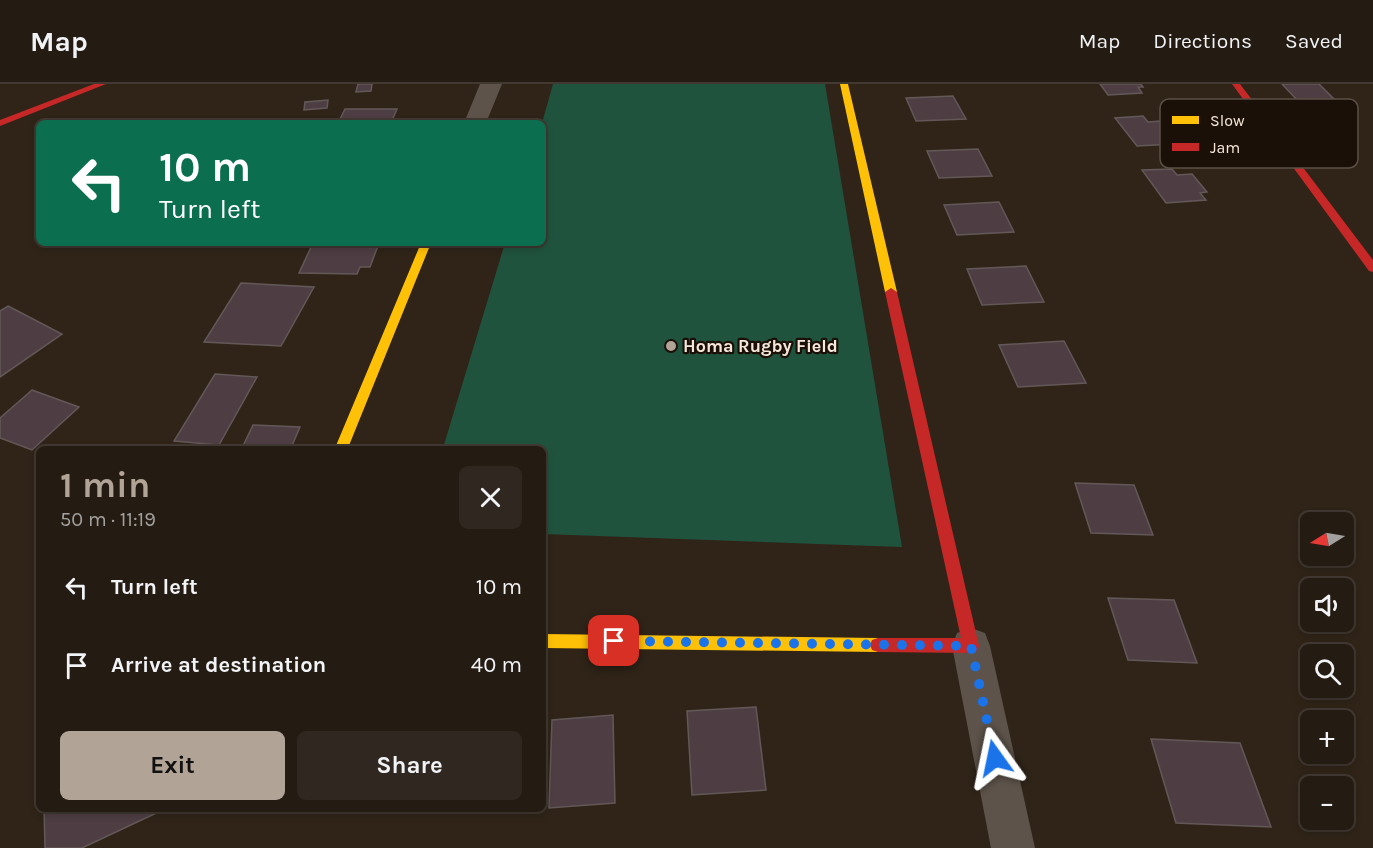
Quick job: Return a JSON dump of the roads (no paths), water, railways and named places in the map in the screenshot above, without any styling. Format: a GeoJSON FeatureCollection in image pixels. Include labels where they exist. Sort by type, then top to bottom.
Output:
{"type":"FeatureCollection","features":[{"type":"Feature","properties":{"kind":"street"},"geometry":{"type":"LineString","coordinates":[[0,123],[102,84]]}},
{"type":"Feature","properties":{"kind":"street"},"geometry":{"type":"LineString","coordinates":[[476,120],[491,84]]}},
{"type":"Feature","properties":{"kind":"street"},"geometry":{"type":"LineString","coordinates":[[844,84],[971,646],[1013,848]]}},
{"type":"Feature","properties":{"kind":"street"},"geometry":{"type":"LineString","coordinates":[[1236,84],[1247,99]]}},
{"type":"Feature","properties":{"kind":"street"},"geometry":{"type":"LineString","coordinates":[[1299,168],[1373,268]]}},
{"type":"Feature","properties":{"kind":"street"},"geometry":{"type":"LineString","coordinates":[[342,446],[425,246]]}},
{"type":"Feature","properties":{"kind":"street"},"geometry":{"type":"LineString","coordinates":[[546,641],[971,646]]}},
{"type":"Feature","properties":{"kind":"place","name":"Homa Rugby Field"},"geometry":{"type":"Point","coordinates":[671,346]}}]}
